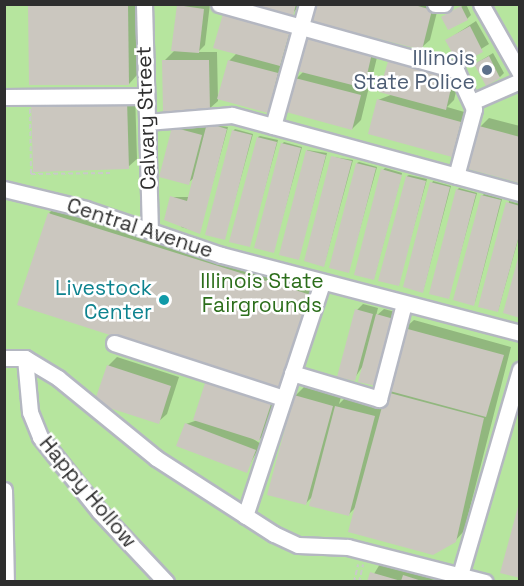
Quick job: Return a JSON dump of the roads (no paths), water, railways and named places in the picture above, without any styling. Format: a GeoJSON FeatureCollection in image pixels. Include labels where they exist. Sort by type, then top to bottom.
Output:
{"type":"FeatureCollection","features":[{"type":"Feature","properties":{"kind":"street","name":"Calvary Street"},"geometry":{"type":"LineString","coordinates":[[144,4],[150,231]]}},
{"type":"Feature","properties":{"kind":"street"},"geometry":{"type":"LineString","coordinates":[[219,4],[456,70],[472,102],[456,176]]}},
{"type":"Feature","properties":{"kind":"street"},"geometry":{"type":"LineString","coordinates":[[273,126],[307,4]]}},
{"type":"Feature","properties":{"kind":"street"},"geometry":{"type":"LineString","coordinates":[[435,4],[444,4]]}},
{"type":"Feature","properties":{"kind":"street"},"geometry":{"type":"LineString","coordinates":[[482,4],[519,73]]}},
{"type":"Feature","properties":{"kind":"street"},"geometry":{"type":"LineString","coordinates":[[472,102],[519,81]]}},
{"type":"Feature","properties":{"kind":"street"},"geometry":{"type":"LineString","coordinates":[[4,97],[146,96]]}},
{"type":"Feature","properties":{"kind":"street"},"geometry":{"type":"LineString","coordinates":[[147,122],[232,115],[519,193]]}},
{"type":"Feature","properties":{"kind":"street","name":"Central Avenue"},"geometry":{"type":"LineString","coordinates":[[4,189],[322,283],[519,333]]}},
{"type":"Feature","properties":{"kind":"street"},"geometry":{"type":"LineString","coordinates":[[245,516],[322,283]]}},
{"type":"Feature","properties":{"kind":"street"},"geometry":{"type":"LineString","coordinates":[[292,373],[379,399],[404,304]]}},
{"type":"Feature","properties":{"kind":"street"},"geometry":{"type":"LineString","coordinates":[[114,343],[284,398]]}},
{"type":"Feature","properties":{"kind":"street"},"geometry":{"type":"LineString","coordinates":[[4,358],[25,358],[58,378],[156,458],[245,516],[298,545],[348,547],[485,582]]}},
{"type":"Feature","properties":{"kind":"street","name":"Happy Hollow"},"geometry":{"type":"LineString","coordinates":[[25,358],[30,412],[40,437],[99,511],[166,582]]}},
{"type":"Feature","properties":{"kind":"street"},"geometry":{"type":"LineString","coordinates":[[460,575],[519,370]]}},
{"type":"Feature","properties":{"kind":"street"},"geometry":{"type":"LineString","coordinates":[[4,490],[6,582]]}},
{"type":"Feature","properties":{"kind":"place","name":"Illinois State Police"},"geometry":{"type":"Point","coordinates":[487,70]}},
{"type":"Feature","properties":{"kind":"place","name":"Livestock Center"},"geometry":{"type":"Point","coordinates":[164,300]}},
{"type":"Feature","properties":{"kind":"park label","name":"Illinois State Fairgrounds"},"geometry":{"type":"Point","coordinates":[262,293]}}]}
